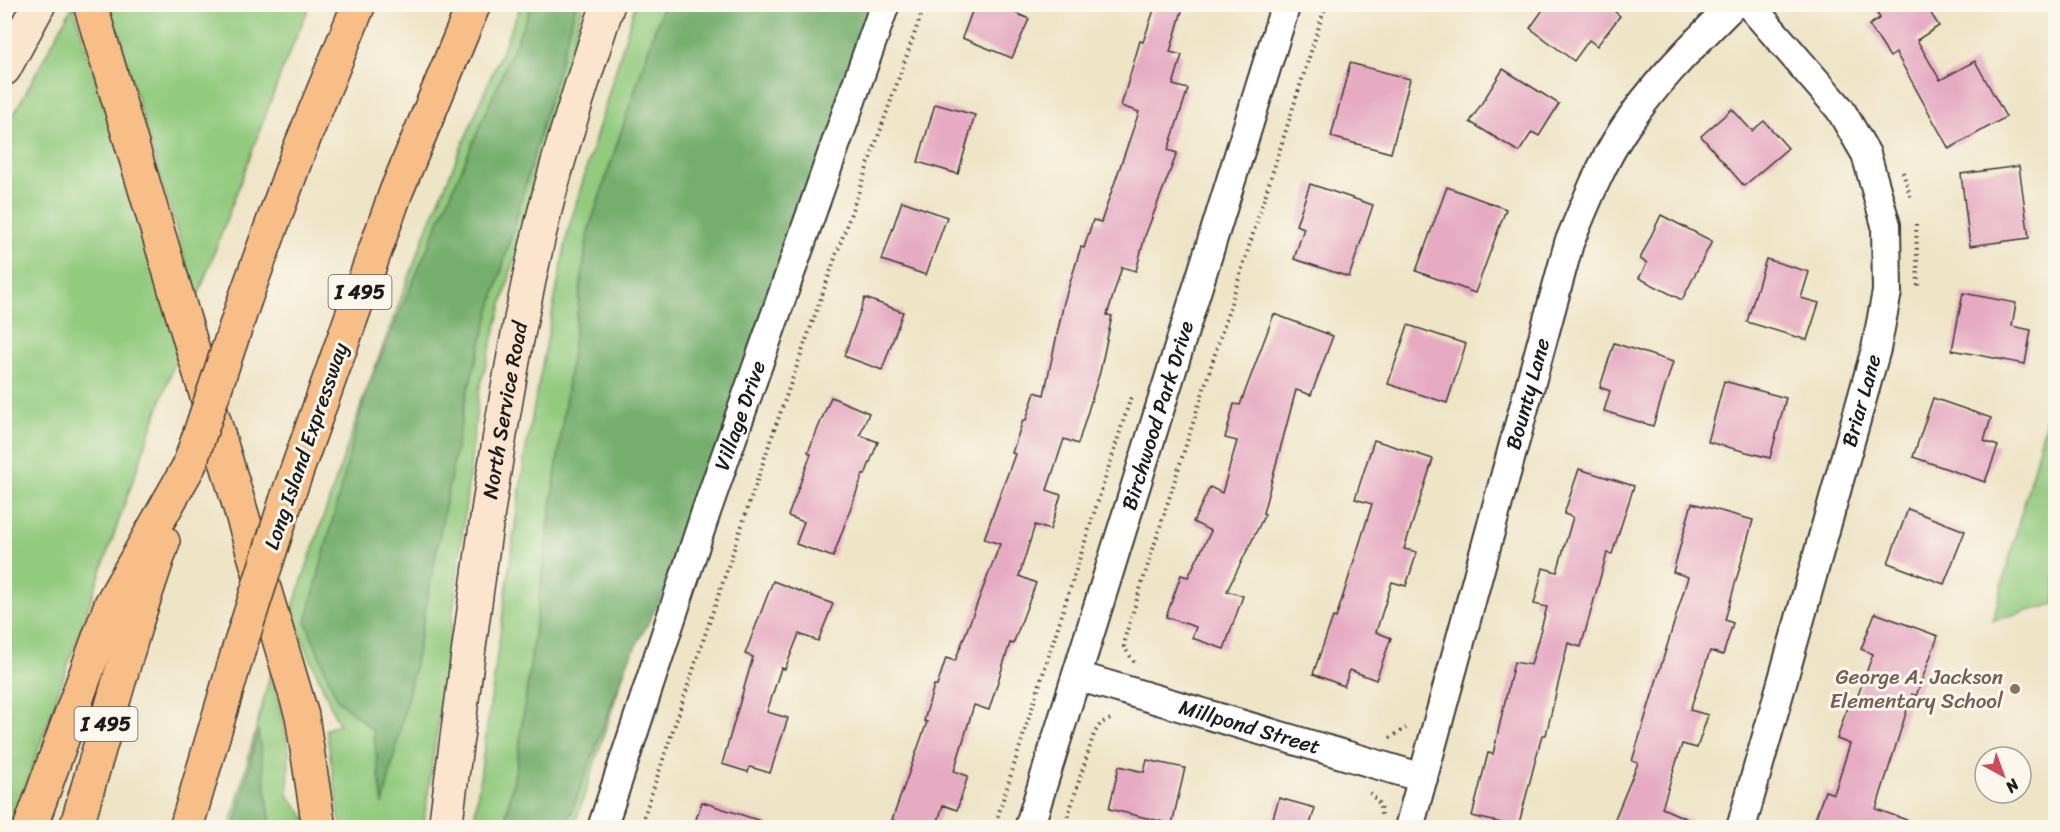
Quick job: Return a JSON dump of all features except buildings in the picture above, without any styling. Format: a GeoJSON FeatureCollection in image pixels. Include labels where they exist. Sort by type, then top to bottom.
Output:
{"type":"FeatureCollection","features":[{"type":"Feature","properties":{"kind":"highway"},"geometry":{"type":"LineString","coordinates":[[90,4],[302,716],[319,828]]}},
{"type":"Feature","properties":{"kind":"highway"},"geometry":{"type":"LineString","coordinates":[[30,828],[189,466],[245,299],[298,153],[359,4]]}},
{"type":"Feature","properties":{"kind":"highway","name":"Long Island Expressway"},"geometry":{"type":"LineString","coordinates":[[186,828],[286,501],[396,192],[474,4]]}},
{"type":"Feature","properties":{"kind":"highway","name":"I 495"},"geometry":{"type":"LineString","coordinates":[[76,828],[124,612]]}},
{"type":"Feature","properties":{"kind":"main road","name":"North Service Road"},"geometry":{"type":"LineString","coordinates":[[445,828],[501,424],[539,234],[574,108],[608,4]]}},
{"type":"Feature","properties":{"kind":"main road"},"geometry":{"type":"LineString","coordinates":[[4,69],[33,15]]}},
{"type":"Feature","properties":{"kind":"street","name":"Village Drive"},"geometry":{"type":"LineString","coordinates":[[602,828],[706,512],[885,4]]}},
{"type":"Feature","properties":{"kind":"street","name":"Birchwood Park Drive"},"geometry":{"type":"LineString","coordinates":[[1029,828],[1286,4]]}},
{"type":"Feature","properties":{"kind":"street","name":"Bounty Lane"},"geometry":{"type":"LineString","coordinates":[[1409,828],[1569,243],[1596,179],[1623,131],[1680,57],[1734,4]]}},
{"type":"Feature","properties":{"kind":"street","name":"Briar Lane"},"geometry":{"type":"LineString","coordinates":[[1741,828],[1876,350],[1887,292],[1886,225],[1866,154],[1840,110],[1749,4]]}},
{"type":"Feature","properties":{"kind":"street","name":"Millpond Street"},"geometry":{"type":"LineString","coordinates":[[1077,676],[1423,778]]}},
{"type":"Feature","properties":{"kind":"path"},"geometry":{"type":"LineString","coordinates":[[640,828],[769,445],[925,4]]}},
{"type":"Feature","properties":{"kind":"path"},"geometry":{"type":"LineString","coordinates":[[1138,667],[1129,658],[1124,647],[1126,634],[1326,4]]}},
{"type":"Feature","properties":{"kind":"path"},"geometry":{"type":"LineString","coordinates":[[994,828],[1131,395]]}},
{"type":"Feature","properties":{"kind":"path"},"geometry":{"type":"LineString","coordinates":[[1064,828],[1094,734],[1101,723],[1110,717],[1123,718]]}},
{"type":"Feature","properties":{"kind":"path"},"geometry":{"type":"LineString","coordinates":[[1384,739],[1398,735],[1407,727]]}},
{"type":"Feature","properties":{"kind":"path"},"geometry":{"type":"LineString","coordinates":[[1366,790],[1380,804],[1382,817]]}},
{"type":"Feature","properties":{"kind":"green space"},"geometry":{"type":"Polygon","coordinates":[[[73,5],[180,347],[11,827],[5,828],[5,131],[73,5]]]}},
{"type":"Feature","properties":{"kind":"green space"},"geometry":{"type":"Polygon","coordinates":[[[109,5],[310,5],[283,68],[197,299],[109,5]]]}},
{"type":"Feature","properties":{"kind":"green space"},"geometry":{"type":"Polygon","coordinates":[[[521,5],[583,5],[479,390],[449,648],[423,827],[341,827],[326,729],[339,725],[291,613],[366,391],[427,229],[521,5]]]}},
{"type":"Feature","properties":{"kind":"green space"},"geometry":{"type":"Polygon","coordinates":[[[532,5],[576,5],[466,397],[415,664],[383,805],[373,731],[337,699],[306,622],[366,391],[532,5]]]}},
{"type":"Feature","properties":{"kind":"green space"},"geometry":{"type":"Polygon","coordinates":[[[635,5],[663,5],[588,232],[517,763],[504,827],[473,828],[526,448],[568,231],[635,5]]]}},
{"type":"Feature","properties":{"kind":"green space"},"geometry":{"type":"Polygon","coordinates":[[[663,5],[885,5],[706,512],[627,663],[566,827],[504,828],[517,763],[588,232],[663,5]]]}},
{"type":"Feature","properties":{"kind":"green space"},"geometry":{"type":"Polygon","coordinates":[[[2055,385],[2055,604],[1993,620],[2054,390],[2055,385]]]}},
{"type":"Feature","properties":{"kind":"green space"},"geometry":{"type":"Polygon","coordinates":[[[627,663],[574,827],[566,827],[627,663]]]}},
{"type":"Feature","properties":{"kind":"green space"},"geometry":{"type":"Polygon","coordinates":[[[271,671],[289,750],[288,795],[308,821],[308,827],[230,828],[271,671]]]}},
{"type":"Feature","properties":{"kind":"green space"},"geometry":{"type":"Polygon","coordinates":[[[258,729],[271,827],[235,827],[258,729]]]}},
{"type":"Feature","properties":{"kind":"place","name":"George A. Jackson Elementary School"},"geometry":{"type":"Point","coordinates":[2015,689]}}]}
